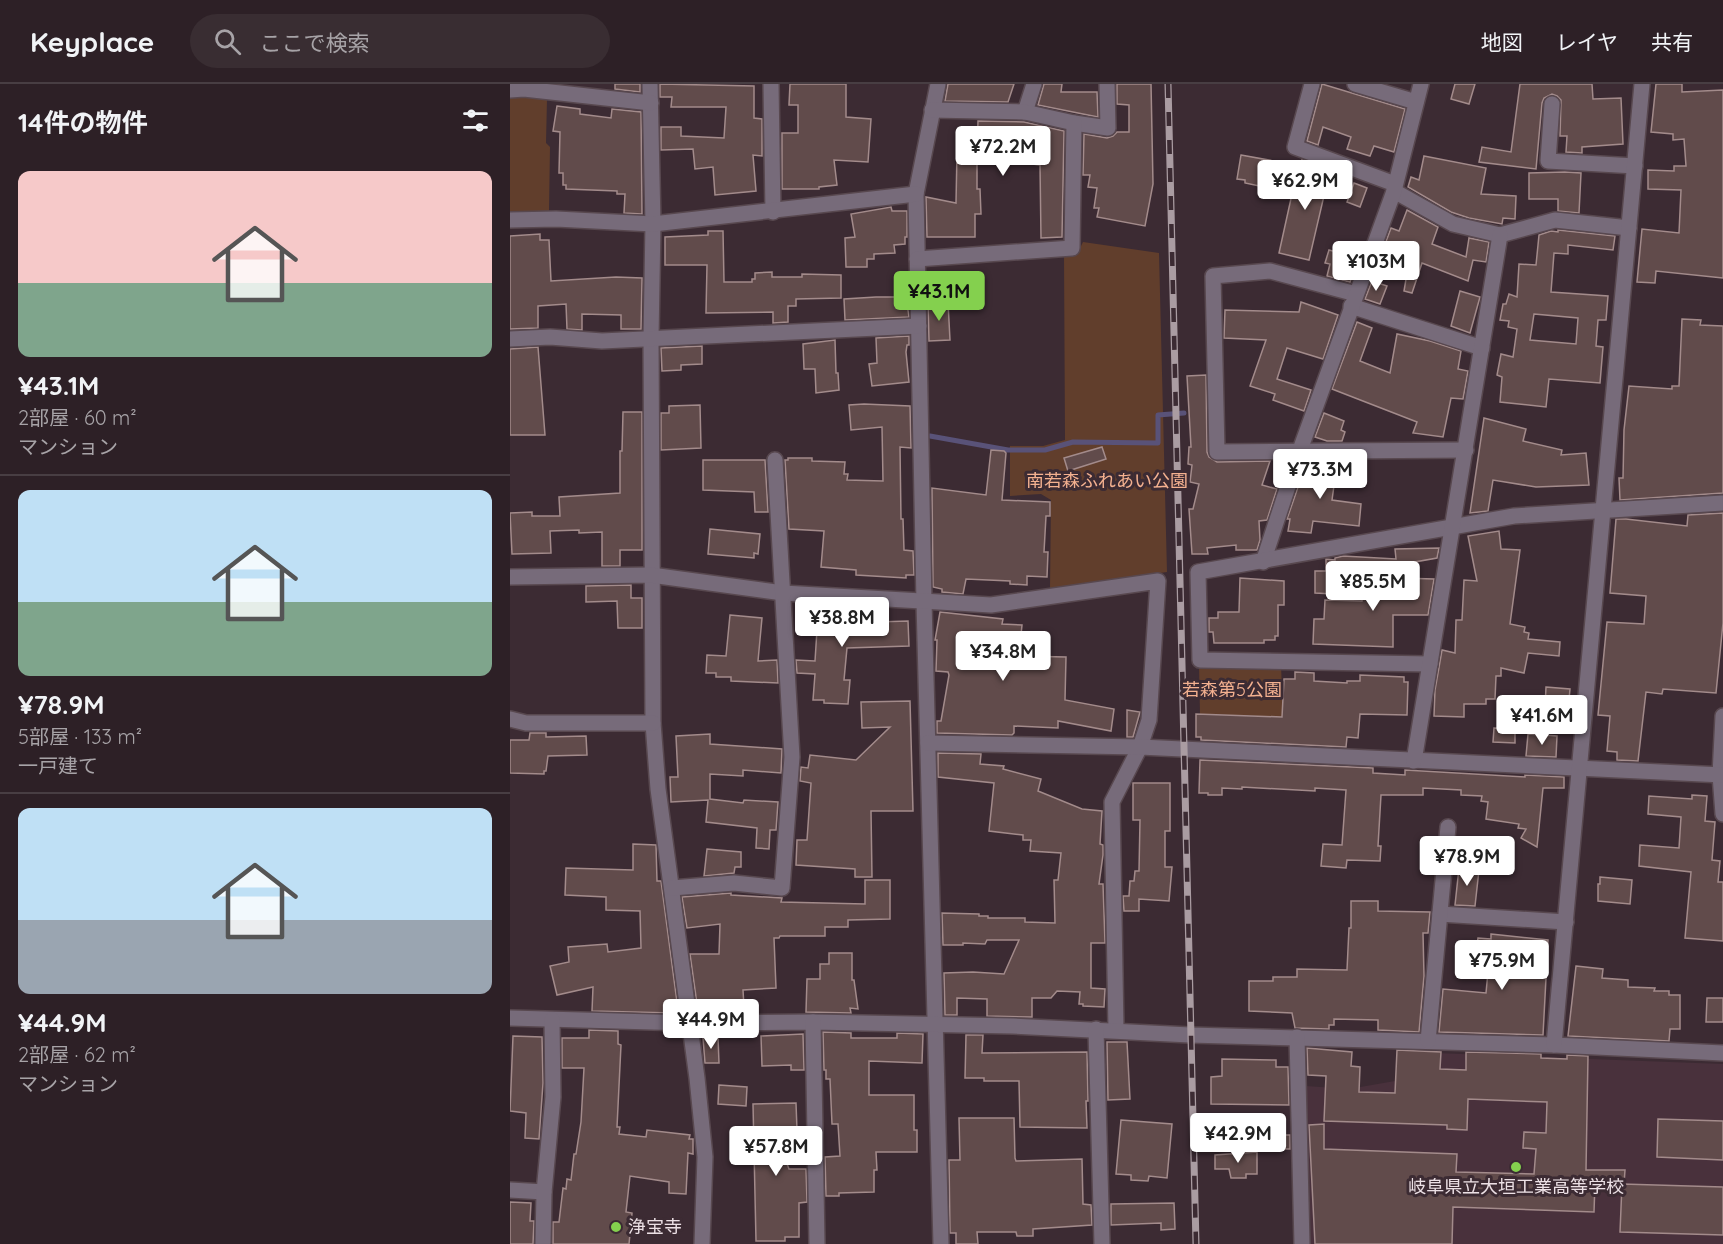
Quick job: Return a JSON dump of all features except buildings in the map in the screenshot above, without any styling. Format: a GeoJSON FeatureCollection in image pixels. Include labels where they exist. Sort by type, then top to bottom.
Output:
{"type":"FeatureCollection","features":[{"type":"Feature","properties":{"kind":"street"},"geometry":{"type":"LineString","coordinates":[[650,84],[653,224],[651,338],[653,723],[658,789],[697,1078],[705,1157],[702,1244]]}},
{"type":"Feature","properties":{"kind":"street"},"geometry":{"type":"LineString","coordinates":[[771,84],[773,212]]}},
{"type":"Feature","properties":{"kind":"street"},"geometry":{"type":"LineString","coordinates":[[938,84],[916,194],[934,1026],[941,1244]]}},
{"type":"Feature","properties":{"kind":"street"},"geometry":{"type":"LineString","coordinates":[[1025,112],[1034,84]]}},
{"type":"Feature","properties":{"kind":"street"},"geometry":{"type":"LineString","coordinates":[[932,110],[1025,112],[1108,128],[1107,84]]}},
{"type":"Feature","properties":{"kind":"street"},"geometry":{"type":"LineString","coordinates":[[1312,84],[1295,147],[1394,188],[1453,224],[1500,235],[1554,220],[1629,228]]}},
{"type":"Feature","properties":{"kind":"street"},"geometry":{"type":"LineString","coordinates":[[1355,84],[1416,102]]}},
{"type":"Feature","properties":{"kind":"street"},"geometry":{"type":"LineString","coordinates":[[1263,561],[1300,450],[1394,188],[1421,84]]}},
{"type":"Feature","properties":{"kind":"street"},"geometry":{"type":"LineString","coordinates":[[1554,1045],[1642,84]]}},
{"type":"Feature","properties":{"kind":"street"},"geometry":{"type":"LineString","coordinates":[[510,90],[524,89],[651,104]]}},
{"type":"Feature","properties":{"kind":"street"},"geometry":{"type":"LineString","coordinates":[[1552,104],[1548,161],[1635,166]]}},
{"type":"Feature","properties":{"kind":"street"},"geometry":{"type":"LineString","coordinates":[[917,259],[1072,248],[1074,123]]}},
{"type":"Feature","properties":{"kind":"street"},"geometry":{"type":"LineString","coordinates":[[510,220],[556,219],[653,224],[916,194]]}},
{"type":"Feature","properties":{"kind":"street"},"geometry":{"type":"LineString","coordinates":[[1414,760],[1500,235]]}},
{"type":"Feature","properties":{"kind":"street"},"geometry":{"type":"LineString","coordinates":[[1466,450],[1217,452],[1214,276],[1270,271],[1482,348]]}},
{"type":"Feature","properties":{"kind":"street"},"geometry":{"type":"LineString","coordinates":[[510,339],[550,337],[602,341],[919,326]]}},
{"type":"Feature","properties":{"kind":"street"},"geometry":{"type":"LineString","coordinates":[[672,888],[734,883],[782,888],[792,757],[774,460]]}},
{"type":"Feature","properties":{"kind":"street"},"geometry":{"type":"LineString","coordinates":[[1430,664],[1200,660],[1198,572],[1514,516],[1723,503]]}},
{"type":"Feature","properties":{"kind":"street"},"geometry":{"type":"LineString","coordinates":[[510,577],[651,575],[783,592],[991,605],[1158,581],[1153,687],[1149,720],[1140,747],[1112,801],[1116,1030]]}},
{"type":"Feature","properties":{"kind":"street"},"geometry":{"type":"LineString","coordinates":[[1723,716],[1721,775],[1723,814]]}},
{"type":"Feature","properties":{"kind":"street"},"geometry":{"type":"LineString","coordinates":[[510,719],[526,723],[653,723]]}},
{"type":"Feature","properties":{"kind":"street"},"geometry":{"type":"LineString","coordinates":[[928,743],[1140,747],[1721,775]]}},
{"type":"Feature","properties":{"kind":"street"},"geometry":{"type":"LineString","coordinates":[[1428,1041],[1448,827]]}},
{"type":"Feature","properties":{"kind":"street"},"geometry":{"type":"LineString","coordinates":[[1440,914],[1566,922]]}},
{"type":"Feature","properties":{"kind":"street"},"geometry":{"type":"LineString","coordinates":[[510,1018],[1096,1029],[1190,1035],[1554,1045],[1723,1053]]}},
{"type":"Feature","properties":{"kind":"street"},"geometry":{"type":"LineString","coordinates":[[543,1244],[544,1192],[553,1097],[552,1020]]}},
{"type":"Feature","properties":{"kind":"street"},"geometry":{"type":"LineString","coordinates":[[813,1022],[817,1244]]}},
{"type":"Feature","properties":{"kind":"street"},"geometry":{"type":"LineString","coordinates":[[1096,1029],[1102,1244]]}},
{"type":"Feature","properties":{"kind":"street"},"geometry":{"type":"LineString","coordinates":[[1298,1037],[1302,1244]]}},
{"type":"Feature","properties":{"kind":"street"},"geometry":{"type":"LineString","coordinates":[[510,1190],[544,1192]]}},
{"type":"Feature","properties":{"kind":"shaded area","name":"岐阜県立大垣工業高等学校"},"geometry":{"type":"Polygon","coordinates":[[[1435,1053],[1723,1064],[1723,1244],[1311,1244],[1306,1086],[1349,1089],[1435,1074],[1435,1053]]]}},
{"type":"Feature","properties":{"kind":"green space"},"geometry":{"type":"Polygon","coordinates":[[[510,98],[547,99],[546,143],[550,147],[549,211],[510,212],[510,98]]]}},
{"type":"Feature","properties":{"kind":"green space","name":"南若森ふれあい公園"},"geometry":{"type":"Polygon","coordinates":[[[1083,242],[1159,253],[1167,572],[1050,589],[1051,500],[1041,494],[1010,496],[1010,446],[1043,446],[1065,440],[1064,254],[1077,254],[1083,242]]]}},
{"type":"Feature","properties":{"kind":"green space","name":"若森第5公園"},"geometry":{"type":"Polygon","coordinates":[[[1199,664],[1281,665],[1283,717],[1200,714],[1199,664]]]}},
{"type":"Feature","properties":{"kind":"waterway"},"geometry":{"type":"LineString","coordinates":[[930,436],[1008,450],[1045,450],[1073,442],[1158,443],[1158,415],[1184,413]]}},
{"type":"Feature","properties":{"kind":"railway"},"geometry":{"type":"LineString","coordinates":[[1168,84],[1196,1244]]}},
{"type":"Feature","properties":{"kind":"place","name":"岐阜県立大垣工業高等学校"},"geometry":{"type":"Point","coordinates":[1516,1167]}},
{"type":"Feature","properties":{"kind":"place","name":"浄宝寺"},"geometry":{"type":"Point","coordinates":[616,1227]}}]}
